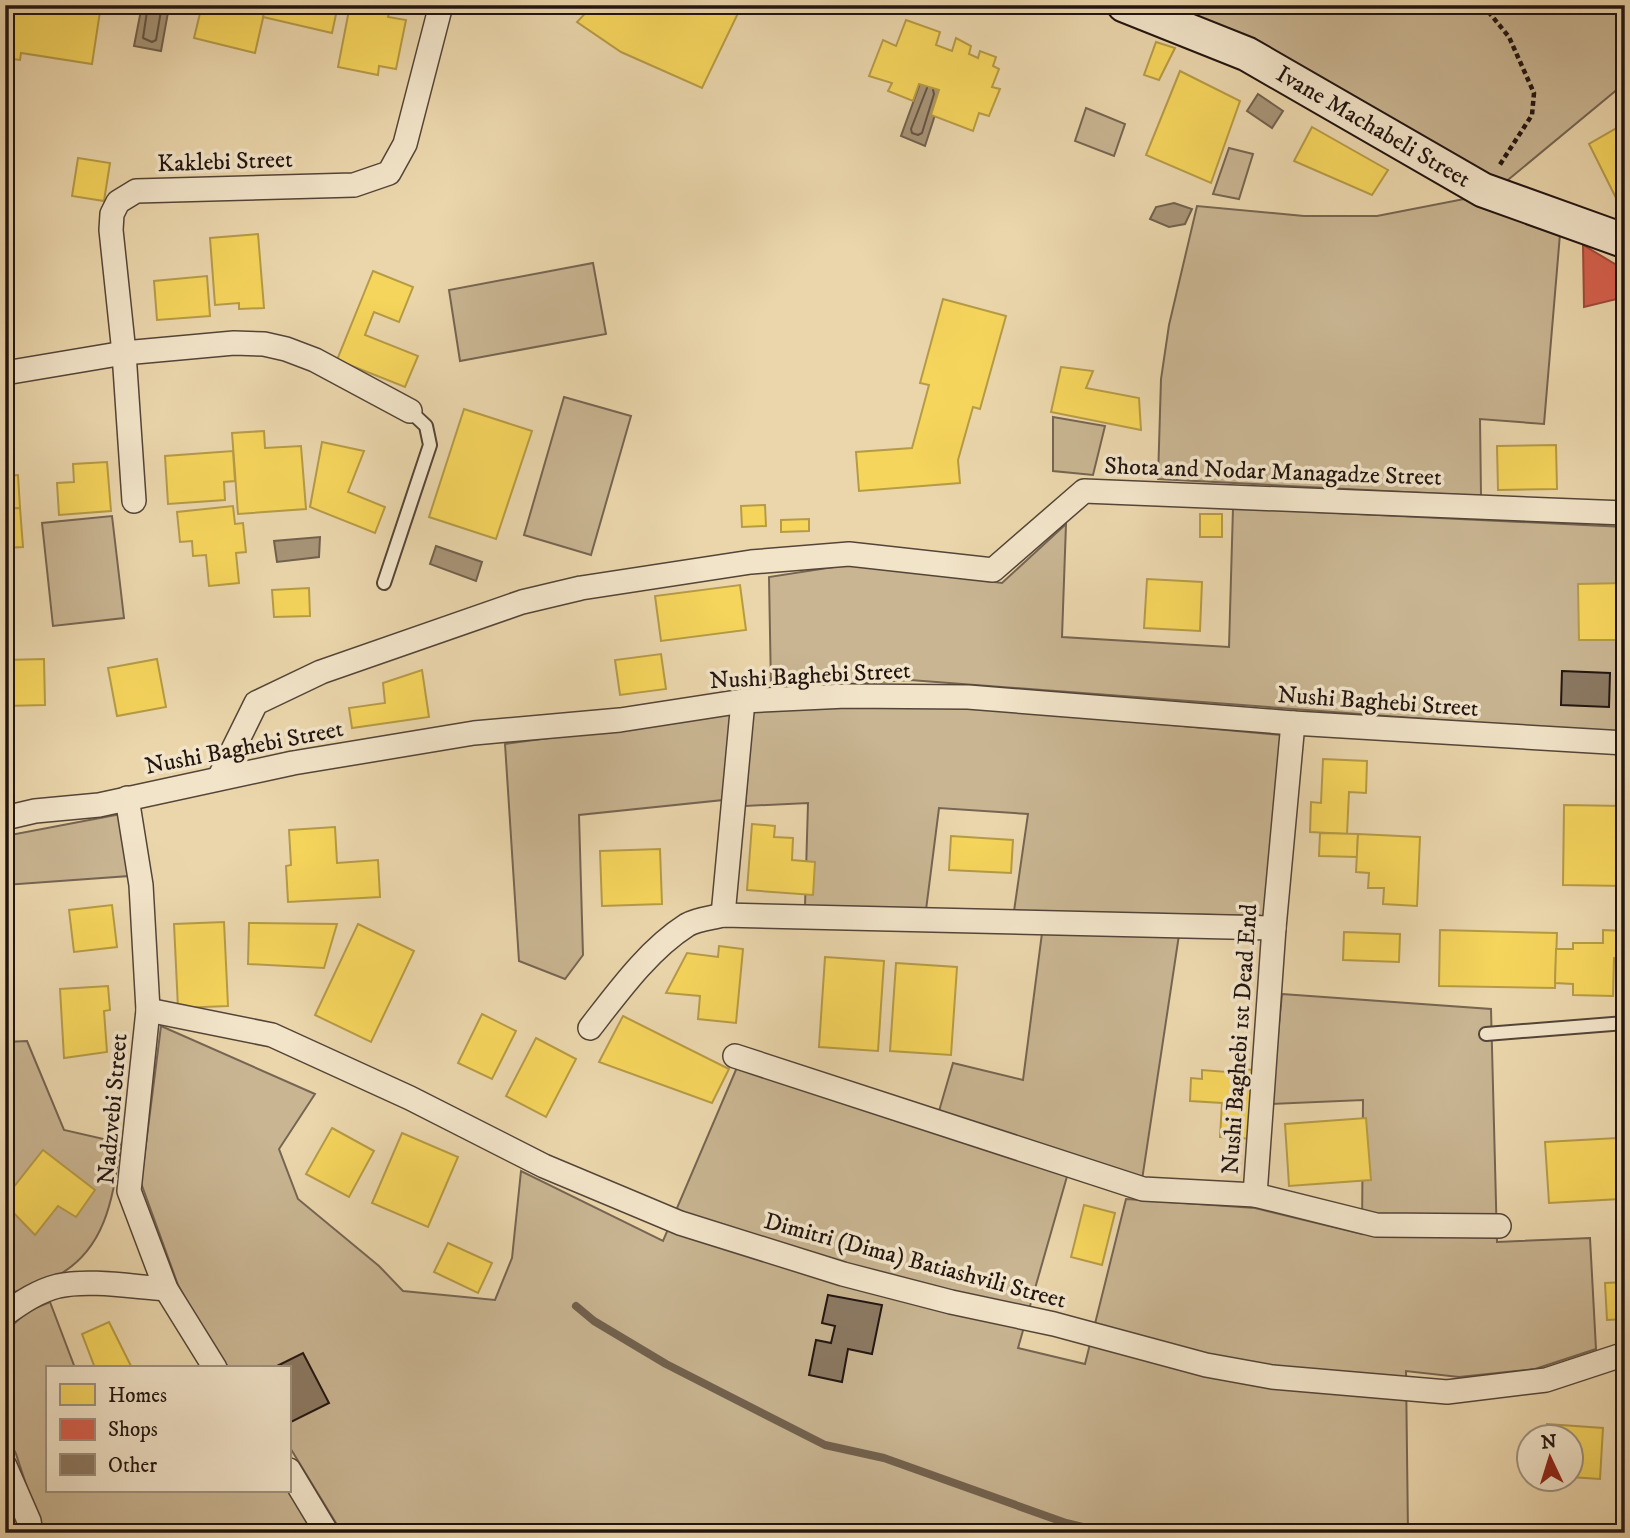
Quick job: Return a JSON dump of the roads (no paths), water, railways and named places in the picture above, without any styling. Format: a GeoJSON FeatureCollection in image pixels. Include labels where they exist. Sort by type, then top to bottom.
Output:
{"type":"FeatureCollection","features":[{"type":"Feature","properties":{"kind":"street","name":"Kaklebi Street"},"geometry":{"type":"LineString","coordinates":[[134,501],[124,353],[112,238],[112,214],[118,202],[136,191],[354,185],[388,173],[405,144],[442,5]]}},
{"type":"Feature","properties":{"kind":"street","name":"Ivane Machabeli Street"},"geometry":{"type":"LineString","coordinates":[[1124,5],[1247,54],[1483,190],[1625,241]]}},
{"type":"Feature","properties":{"kind":"street"},"geometry":{"type":"LineString","coordinates":[[5,373],[124,353],[234,343],[264,344],[316,360],[410,411]]}},
{"type":"Feature","properties":{"kind":"street","name":"Shota and Nodar Managadze Street"},"geometry":{"type":"LineString","coordinates":[[219,778],[256,703],[321,672],[522,602],[581,588],[751,562],[849,554],[992,570],[1084,491],[1625,513]]}},
{"type":"Feature","properties":{"kind":"street","name":"Nushi Baghebi Street"},"geometry":{"type":"LineString","coordinates":[[5,818],[35,811],[99,805],[219,778],[474,733],[620,720],[743,701],[846,696],[968,697],[1293,723],[1625,743]]}},
{"type":"Feature","properties":{"kind":"street"},"geometry":{"type":"LineString","coordinates":[[723,915],[743,701]]}},
{"type":"Feature","properties":{"kind":"street","name":"Nushi Baghebi 1st Dead End"},"geometry":{"type":"LineString","coordinates":[[735,1056],[1143,1189],[1255,1195],[1274,928],[1293,723]]}},
{"type":"Feature","properties":{"kind":"street"},"geometry":{"type":"LineString","coordinates":[[127,798],[141,885],[148,1010]]}},
{"type":"Feature","properties":{"kind":"street"},"geometry":{"type":"LineString","coordinates":[[590,1028],[621,987],[661,946],[689,924],[723,915],[1274,928]]}},
{"type":"Feature","properties":{"kind":"street","name":"Nadzvebi Street"},"geometry":{"type":"LineString","coordinates":[[148,1010],[129,1191],[166,1289],[214,1366]]}},
{"type":"Feature","properties":{"kind":"street","name":"Dimitri (Dima) Batiashvili Street"},"geometry":{"type":"LineString","coordinates":[[148,1010],[272,1035],[410,1098],[544,1166],[680,1223],[843,1274],[951,1302],[1054,1324],[1206,1366],[1272,1377],[1447,1392],[1546,1380],[1625,1354]]}},
{"type":"Feature","properties":{"kind":"street"},"geometry":{"type":"LineString","coordinates":[[1255,1195],[1376,1225],[1499,1226]]}},
{"type":"Feature","properties":{"kind":"street"},"geometry":{"type":"LineString","coordinates":[[5,1314],[31,1296],[59,1286],[166,1289]]}},
{"type":"Feature","properties":{"kind":"street"},"geometry":{"type":"LineString","coordinates":[[5,1466],[29,1521],[31,1533]]}},
{"type":"Feature","properties":{"kind":"street"},"geometry":{"type":"LineString","coordinates":[[290,1472],[327,1533]]}},
{"type":"Feature","properties":{"kind":"lane"},"geometry":{"type":"LineString","coordinates":[[384,583],[430,445],[426,426],[410,411]]}},
{"type":"Feature","properties":{"kind":"lane"},"geometry":{"type":"LineString","coordinates":[[1486,1034],[1625,1023]]}},
{"type":"Feature","properties":{"kind":"water"},"geometry":{"type":"Polygon","coordinates":[[[142,5],[169,7],[161,51],[134,46],[142,5]]]}},
{"type":"Feature","properties":{"kind":"water"},"geometry":{"type":"Polygon","coordinates":[[[922,78],[944,87],[925,146],[901,136],[922,78]]]}},
{"type":"Feature","properties":{"kind":"water"},"geometry":{"type":"Polygon","coordinates":[[[1258,94],[1283,111],[1272,128],[1247,111],[1258,94]]]}},
{"type":"Feature","properties":{"kind":"water"},"geometry":{"type":"Polygon","coordinates":[[[1174,203],[1192,209],[1185,224],[1169,227],[1150,219],[1156,207],[1174,203]]]}},
{"type":"Feature","properties":{"kind":"water"},"geometry":{"type":"Polygon","coordinates":[[[320,537],[319,557],[277,562],[274,541],[320,537]]]}},
{"type":"Feature","properties":{"kind":"water"},"geometry":{"type":"Polygon","coordinates":[[[436,546],[482,562],[476,581],[430,564],[436,546]]]}},
{"type":"Feature","properties":{"kind":"waterway"},"geometry":{"type":"LineString","coordinates":[[576,1306],[594,1321],[666,1364],[825,1445],[884,1458],[1066,1523],[1108,1533]]}}]}
